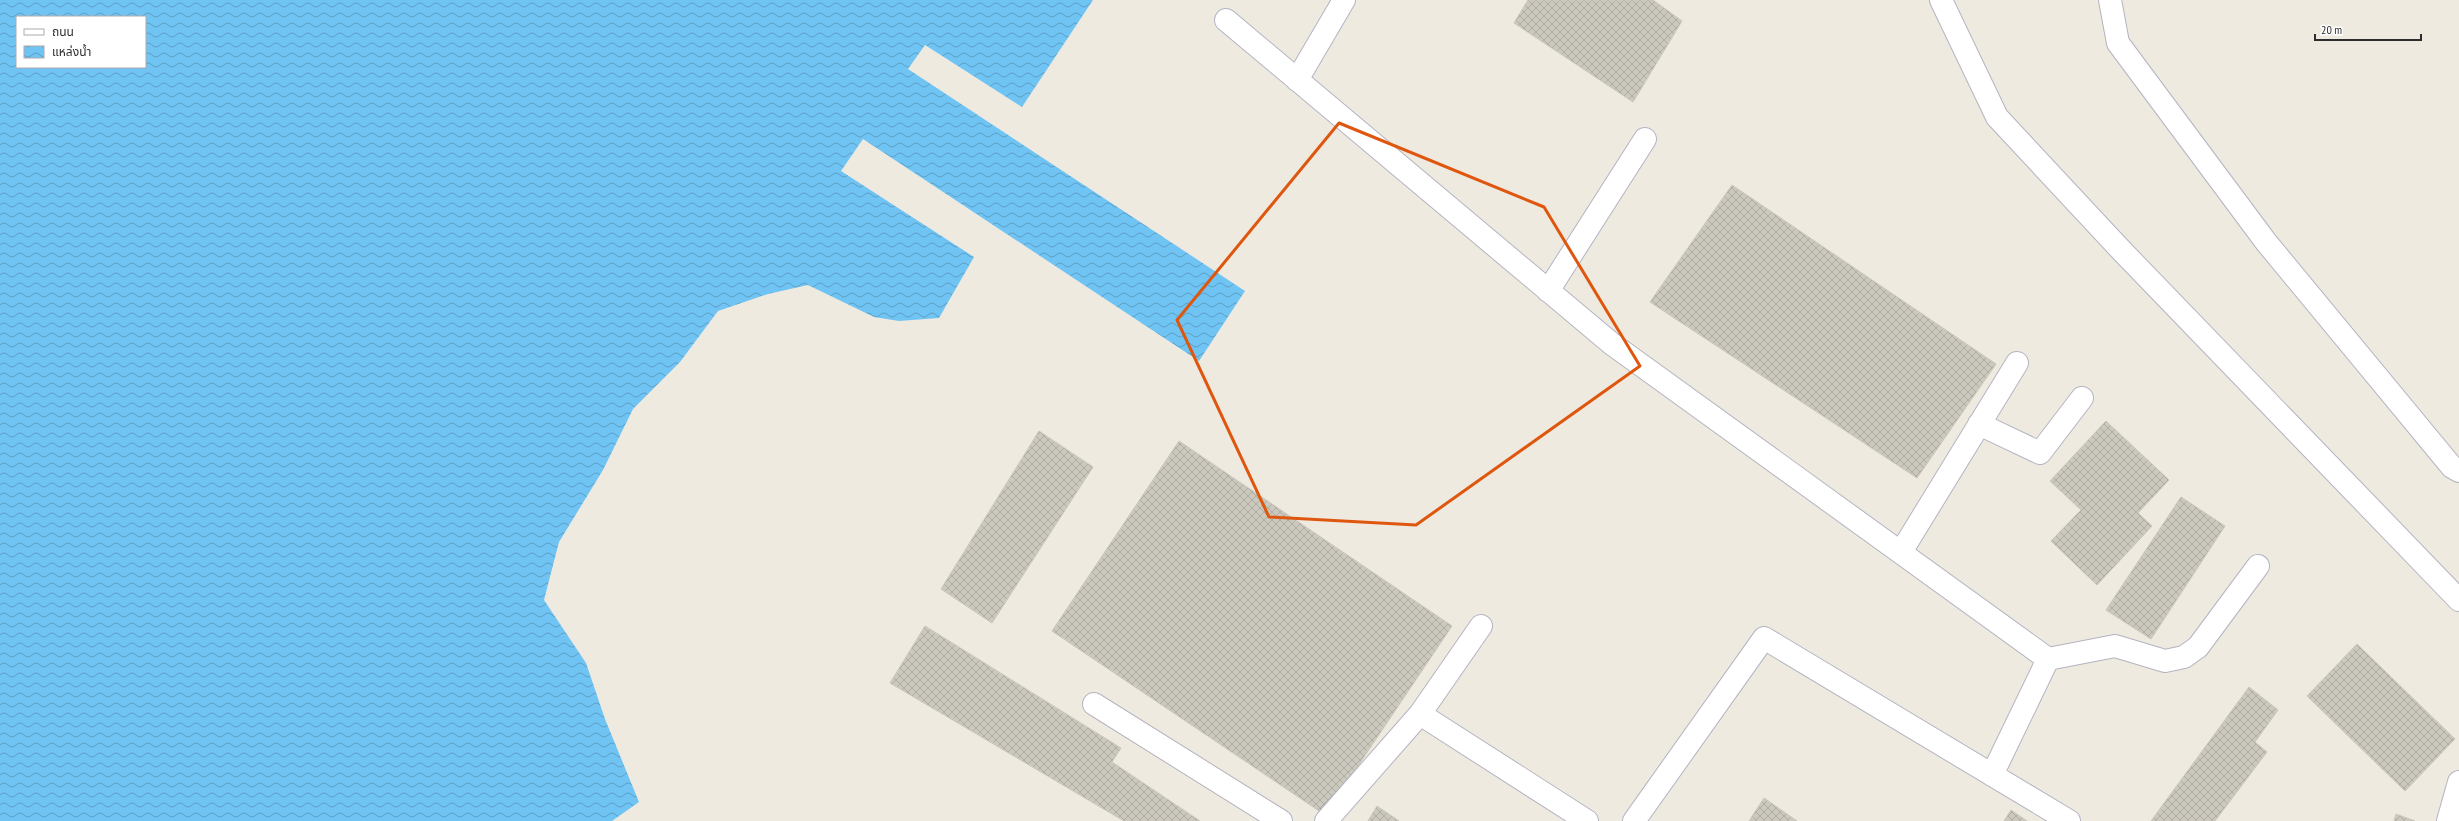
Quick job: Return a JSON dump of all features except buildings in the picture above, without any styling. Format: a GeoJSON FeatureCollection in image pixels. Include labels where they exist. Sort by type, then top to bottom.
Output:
{"type":"FeatureCollection","features":[{"type":"Feature","properties":{"kind":"street"},"geometry":{"type":"LineString","coordinates":[[1297,80],[1344,0]]}},
{"type":"Feature","properties":{"kind":"street"},"geometry":{"type":"LineString","coordinates":[[1941,0],[1997,117],[2120,250],[2459,600]]}},
{"type":"Feature","properties":{"kind":"street"},"geometry":{"type":"LineString","coordinates":[[2110,0],[2118,43],[2266,242],[2452,467],[2459,471]]}},
{"type":"Feature","properties":{"kind":"street"},"geometry":{"type":"LineString","coordinates":[[1226,20],[1612,344],[2048,658],[2115,646],[2165,661],[2184,657],[2198,647],[2258,566]]}},
{"type":"Feature","properties":{"kind":"street"},"geometry":{"type":"LineString","coordinates":[[1548,291],[1645,139]]}},
{"type":"Feature","properties":{"kind":"street"},"geometry":{"type":"LineString","coordinates":[[1901,552],[2017,363]]}},
{"type":"Feature","properties":{"kind":"street"},"geometry":{"type":"LineString","coordinates":[[1979,424],[2040,453],[2082,398]]}},
{"type":"Feature","properties":{"kind":"street"},"geometry":{"type":"LineString","coordinates":[[1326,821],[1420,714],[1481,626]]}},
{"type":"Feature","properties":{"kind":"street"},"geometry":{"type":"LineString","coordinates":[[1634,821],[1764,638],[2069,821]]}},
{"type":"Feature","properties":{"kind":"street"},"geometry":{"type":"LineString","coordinates":[[1992,775],[2048,658]]}},
{"type":"Feature","properties":{"kind":"street"},"geometry":{"type":"LineString","coordinates":[[1094,704],[1281,821]]}},
{"type":"Feature","properties":{"kind":"street"},"geometry":{"type":"LineString","coordinates":[[1420,714],[1587,821]]}},
{"type":"Feature","properties":{"kind":"street"},"geometry":{"type":"LineString","coordinates":[[2448,821],[2458,784]]}},
{"type":"Feature","properties":{"kind":"highlighted area"},"geometry":{"type":"Polygon","coordinates":[[[1339,123],[1544,207],[1640,366],[1416,525],[1269,517],[1177,320],[1339,123]]]}},
{"type":"Feature","properties":{"kind":"water"},"geometry":{"type":"Polygon","coordinates":[[[0,0],[1093,0],[1022,107],[925,45],[908,69],[1245,291],[1199,361],[863,139],[841,171],[974,257],[939,318],[899,321],[874,317],[808,285],[768,294],[718,311],[680,362],[633,409],[603,470],[559,542],[544,600],[586,663],[605,719],[639,802],[612,821],[0,821],[0,0]]]}}]}
